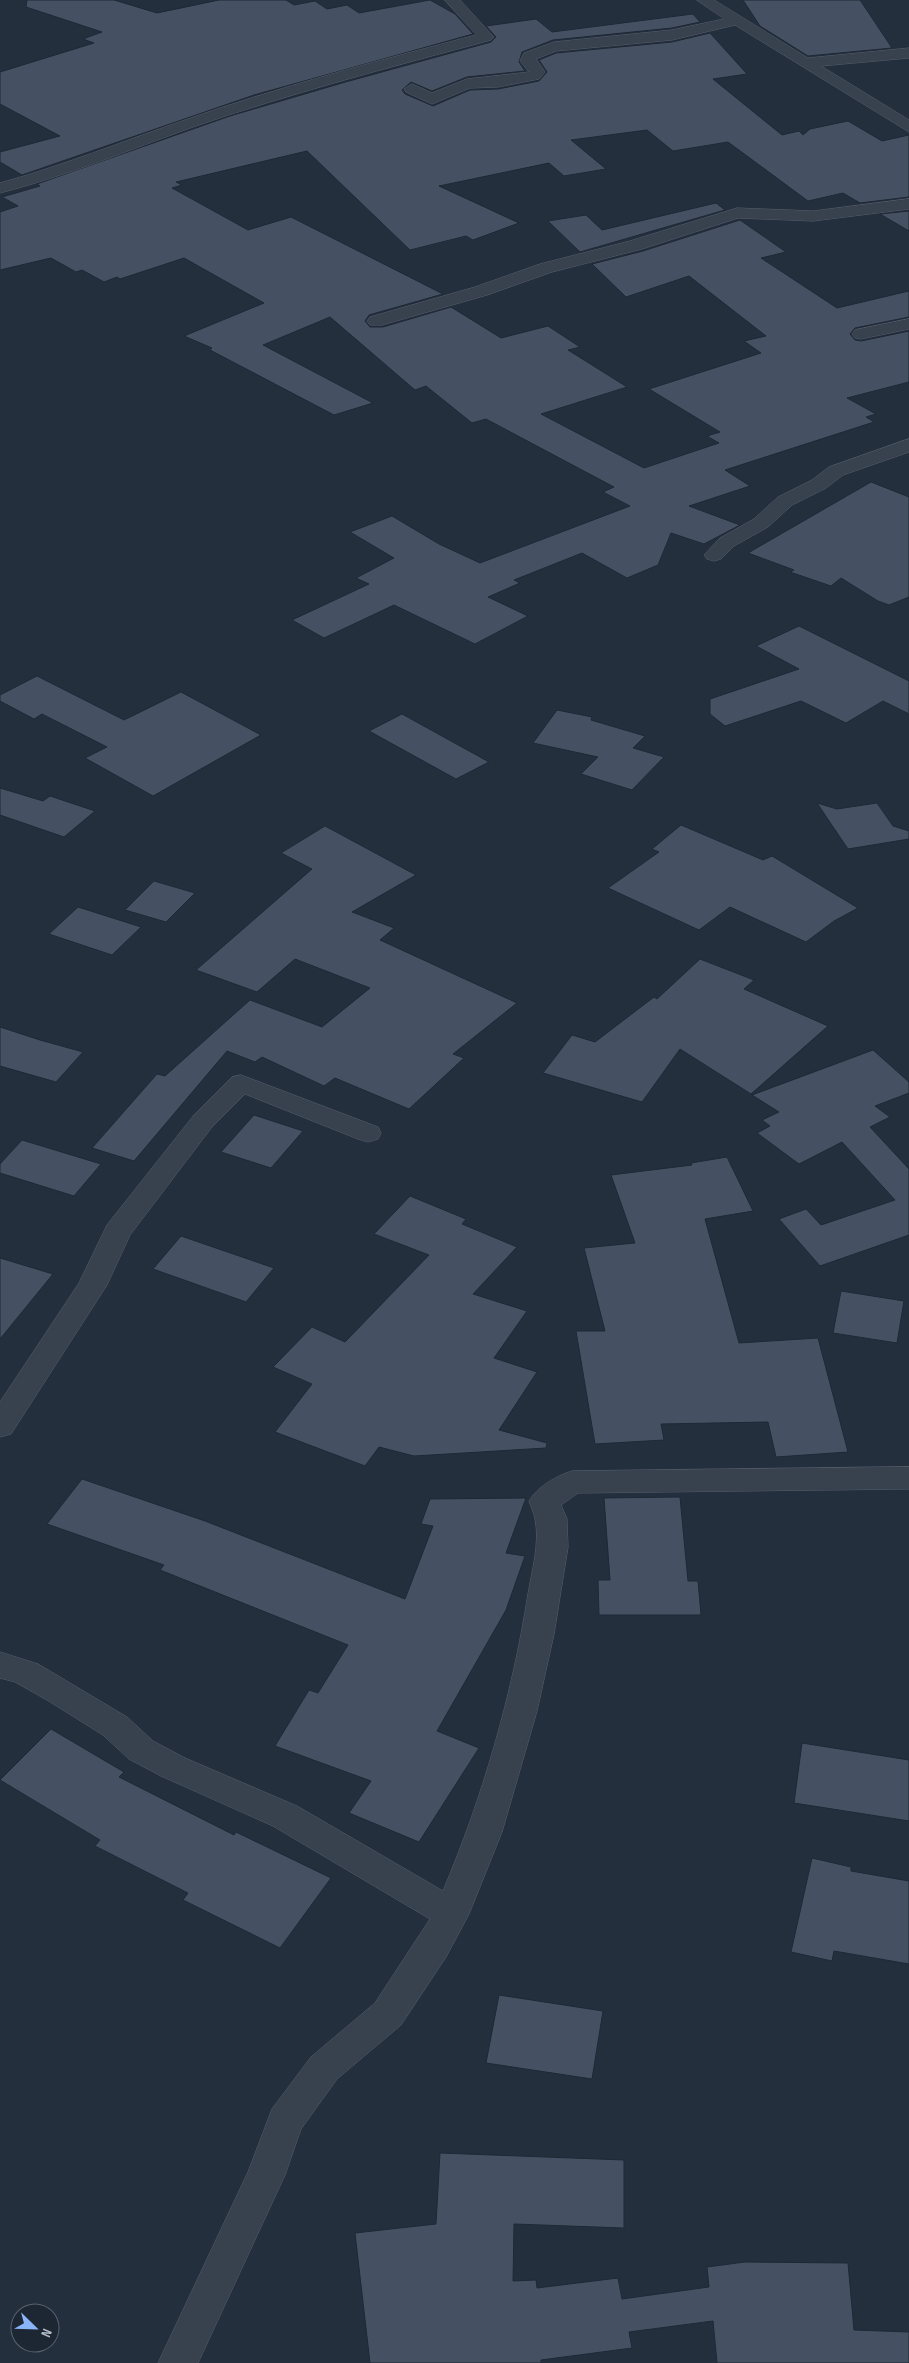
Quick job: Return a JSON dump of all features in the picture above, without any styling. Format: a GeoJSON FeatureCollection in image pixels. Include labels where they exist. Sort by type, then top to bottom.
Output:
{"type":"FeatureCollection","features":[{"type":"Feature","properties":{"kind":"street"},"geometry":{"type":"LineString","coordinates":[[0,188],[49,175],[188,124],[310,84],[486,37],[452,0]]}},
{"type":"Feature","properties":{"kind":"street"},"geometry":{"type":"LineString","coordinates":[[704,0],[728,14],[734,21],[909,127]]}},
{"type":"Feature","properties":{"kind":"street"},"geometry":{"type":"LineString","coordinates":[[412,89],[432,99],[467,84],[498,82],[534,76],[537,72],[528,60],[529,56],[554,47],[672,35],[734,21]]}},
{"type":"Feature","properties":{"kind":"street"},"geometry":{"type":"LineString","coordinates":[[804,62],[909,53]]}},
{"type":"Feature","properties":{"kind":"street"},"geometry":{"type":"LineString","coordinates":[[376,321],[481,291],[546,268],[636,245],[737,214],[813,216],[909,204]]}},
{"type":"Feature","properties":{"kind":"street"},"geometry":{"type":"LineString","coordinates":[[861,334],[909,324]]}},
{"type":"Feature","properties":{"kind":"street"},"geometry":{"type":"LineString","coordinates":[[714,555],[728,542],[760,523],[785,501],[819,484],[836,471],[909,445]]}},
{"type":"Feature","properties":{"kind":"street"},"geometry":{"type":"LineString","coordinates":[[0,1426],[92,1285],[117,1232],[203,1121],[241,1083],[368,1133]]}},
{"type":"Feature","properties":{"kind":"street"},"geometry":{"type":"LineString","coordinates":[[178,2363],[266,2175],[285,2121],[324,2068],[388,2014],[434,1946],[451,1914],[485,1832],[520,1711],[533,1653],[552,1547],[550,1519],[544,1501],[572,1482],[909,1478]]}},
{"type":"Feature","properties":{"kind":"street"},"geometry":{"type":"LineString","coordinates":[[0,1665],[26,1673],[59,1691],[115,1726],[141,1750],[172,1767],[285,1816],[451,1914]]}},
{"type":"Feature","properties":{"kind":"building"},"geometry":{"type":"Polygon","coordinates":[[[27,0],[114,0],[157,13],[219,0],[286,0],[294,5],[315,1],[327,9],[347,5],[359,13],[430,0],[455,14],[473,34],[254,95],[22,175],[0,162],[0,152],[60,136],[0,104],[0,72],[94,43],[83,39],[102,32],[26,7],[27,0]]]}},
{"type":"Feature","properties":{"kind":"building"},"geometry":{"type":"Polygon","coordinates":[[[743,0],[860,0],[892,48],[808,56],[760,26],[743,0]]]}},
{"type":"Feature","properties":{"kind":"building"},"geometry":{"type":"Polygon","coordinates":[[[693,14],[700,22],[672,28],[553,40],[522,52],[519,62],[525,71],[467,77],[432,91],[411,82],[402,90],[405,94],[433,106],[470,90],[498,89],[539,81],[547,72],[539,60],[556,53],[672,42],[710,33],[747,74],[713,79],[782,135],[799,131],[803,135],[810,129],[848,121],[882,141],[909,135],[909,197],[860,203],[843,193],[808,201],[728,142],[673,151],[647,130],[571,140],[606,169],[564,176],[549,163],[439,186],[519,223],[473,240],[466,236],[410,250],[307,151],[176,182],[182,185],[172,188],[248,230],[291,217],[443,294],[369,315],[365,321],[370,327],[383,327],[451,307],[501,338],[548,326],[580,347],[568,350],[627,387],[541,414],[644,468],[719,443],[707,436],[720,432],[649,389],[761,353],[744,341],[766,336],[689,276],[626,297],[592,264],[643,251],[740,220],[786,252],[761,258],[837,308],[909,291],[909,317],[855,328],[850,334],[855,340],[861,341],[909,331],[909,382],[847,398],[876,414],[866,417],[874,422],[725,470],[750,486],[689,506],[740,525],[704,544],[671,533],[658,565],[627,578],[582,553],[514,580],[520,583],[488,597],[528,616],[475,644],[394,605],[324,638],[292,620],[369,584],[356,578],[394,558],[350,532],[392,516],[439,544],[480,563],[630,506],[603,492],[614,487],[486,419],[472,423],[426,386],[415,390],[330,317],[263,345],[373,403],[334,415],[210,350],[212,348],[184,336],[264,303],[184,258],[120,279],[117,277],[104,282],[82,270],[76,272],[51,258],[0,270],[0,212],[18,206],[2,197],[40,186],[37,184],[230,116],[491,42],[496,37],[486,26],[536,19],[552,32],[693,14]]]}},
{"type":"Feature","properties":{"kind":"building"},"geometry":{"type":"Polygon","coordinates":[[[716,203],[725,210],[580,252],[548,221],[586,215],[602,230],[716,203]]]}},
{"type":"Feature","properties":{"kind":"building"},"geometry":{"type":"Polygon","coordinates":[[[909,211],[909,231],[880,214],[909,211]]]}},
{"type":"Feature","properties":{"kind":"building"},"geometry":{"type":"Polygon","coordinates":[[[871,482],[909,497],[909,597],[889,605],[878,601],[841,578],[831,586],[790,572],[794,570],[748,553],[871,482]]]}},
{"type":"Feature","properties":{"kind":"building"},"geometry":{"type":"Polygon","coordinates":[[[799,626],[909,681],[909,714],[883,701],[846,723],[801,701],[725,726],[710,714],[710,699],[799,669],[756,646],[799,626]]]}},
{"type":"Feature","properties":{"kind":"building"},"geometry":{"type":"Polygon","coordinates":[[[37,676],[124,720],[181,692],[261,735],[153,796],[85,758],[107,747],[42,714],[34,719],[0,701],[0,695],[37,676]]]}},
{"type":"Feature","properties":{"kind":"building"},"geometry":{"type":"Polygon","coordinates":[[[557,710],[592,717],[591,720],[645,736],[633,748],[664,757],[632,790],[581,774],[598,757],[533,743],[557,710]]]}},
{"type":"Feature","properties":{"kind":"building"},"geometry":{"type":"Polygon","coordinates":[[[402,714],[489,762],[456,779],[369,731],[402,714]]]}},
{"type":"Feature","properties":{"kind":"building"},"geometry":{"type":"Polygon","coordinates":[[[0,788],[43,801],[50,796],[95,811],[64,837],[0,815],[0,788]]]}},
{"type":"Feature","properties":{"kind":"building"},"geometry":{"type":"Polygon","coordinates":[[[817,803],[837,809],[877,803],[893,826],[909,831],[909,839],[848,849],[817,803]]]}},
{"type":"Feature","properties":{"kind":"building"},"geometry":{"type":"Polygon","coordinates":[[[681,825],[763,860],[772,856],[858,908],[834,921],[806,942],[730,907],[699,930],[608,888],[659,852],[652,849],[681,825]]]}},
{"type":"Feature","properties":{"kind":"building"},"geometry":{"type":"Polygon","coordinates":[[[325,826],[416,875],[352,912],[394,928],[380,940],[517,1003],[453,1054],[464,1058],[409,1109],[335,1078],[324,1086],[262,1057],[255,1062],[227,1051],[134,1161],[92,1148],[157,1074],[165,1076],[250,1000],[322,1027],[370,988],[295,959],[257,992],[196,970],[312,869],[281,853],[325,826]]]}},
{"type":"Feature","properties":{"kind":"building"},"geometry":{"type":"Polygon","coordinates":[[[154,881],[195,893],[166,922],[125,910],[154,881]]]}},
{"type":"Feature","properties":{"kind":"building"},"geometry":{"type":"Polygon","coordinates":[[[78,907],[141,927],[112,955],[49,934],[78,907]]]}},
{"type":"Feature","properties":{"kind":"building"},"geometry":{"type":"Polygon","coordinates":[[[700,959],[754,980],[744,989],[828,1026],[751,1094],[680,1049],[642,1102],[543,1073],[572,1035],[595,1042],[654,997],[657,999],[700,959]]]}},
{"type":"Feature","properties":{"kind":"building"},"geometry":{"type":"Polygon","coordinates":[[[0,1027],[83,1052],[56,1082],[0,1066],[0,1027]]]}},
{"type":"Feature","properties":{"kind":"building"},"geometry":{"type":"Polygon","coordinates":[[[873,1050],[909,1082],[909,1093],[875,1106],[890,1117],[870,1127],[909,1169],[909,1235],[820,1266],[779,1219],[806,1209],[821,1225],[895,1200],[842,1142],[799,1164],[757,1133],[770,1126],[762,1120],[779,1112],[752,1095],[873,1050]]]}},
{"type":"Feature","properties":{"kind":"building"},"geometry":{"type":"Polygon","coordinates":[[[254,1115],[303,1131],[271,1168],[221,1152],[254,1115]]]}},
{"type":"Feature","properties":{"kind":"building"},"geometry":{"type":"Polygon","coordinates":[[[22,1140],[101,1164],[74,1196],[0,1173],[0,1164],[22,1140]]]}},
{"type":"Feature","properties":{"kind":"building"},"geometry":{"type":"Polygon","coordinates":[[[727,1157],[753,1211],[705,1219],[739,1343],[818,1338],[848,1452],[776,1457],[768,1422],[661,1424],[664,1440],[595,1444],[576,1331],[605,1331],[584,1248],[635,1243],[611,1175],[692,1165],[691,1163],[727,1157]]]}},
{"type":"Feature","properties":{"kind":"building"},"geometry":{"type":"Polygon","coordinates":[[[410,1196],[466,1219],[462,1224],[517,1247],[473,1294],[527,1311],[494,1358],[537,1372],[499,1430],[547,1443],[546,1448],[414,1456],[379,1447],[365,1466],[275,1432],[312,1384],[273,1367],[312,1327],[345,1342],[429,1255],[374,1234],[410,1196]]]}},
{"type":"Feature","properties":{"kind":"building"},"geometry":{"type":"Polygon","coordinates":[[[181,1236],[274,1268],[246,1302],[153,1269],[181,1236]]]}},
{"type":"Feature","properties":{"kind":"building"},"geometry":{"type":"Polygon","coordinates":[[[0,1258],[53,1274],[0,1339],[0,1258]]]}},
{"type":"Feature","properties":{"kind":"building"},"geometry":{"type":"Polygon","coordinates":[[[841,1291],[904,1301],[897,1343],[833,1333],[841,1291]]]}},
{"type":"Feature","properties":{"kind":"building"},"geometry":{"type":"Polygon","coordinates":[[[82,1479],[205,1521],[405,1599],[433,1526],[421,1524],[430,1499],[526,1498],[506,1553],[525,1556],[506,1610],[437,1731],[479,1748],[419,1842],[349,1813],[371,1781],[275,1746],[309,1690],[318,1693],[348,1645],[160,1570],[164,1565],[47,1524],[82,1479]]]}},
{"type":"Feature","properties":{"kind":"building"},"geometry":{"type":"Polygon","coordinates":[[[680,1497],[688,1581],[698,1581],[701,1615],[599,1615],[598,1580],[610,1580],[604,1498],[680,1497]]]}},
{"type":"Feature","properties":{"kind":"building"},"geometry":{"type":"Polygon","coordinates":[[[51,1729],[124,1772],[119,1777],[234,1835],[236,1832],[331,1878],[280,1948],[183,1900],[188,1893],[95,1846],[100,1840],[0,1780],[51,1729]]]}},
{"type":"Feature","properties":{"kind":"building"},"geometry":{"type":"Polygon","coordinates":[[[802,1743],[909,1760],[909,1821],[794,1803],[802,1743]]]}},
{"type":"Feature","properties":{"kind":"building"},"geometry":{"type":"Polygon","coordinates":[[[812,1858],[851,1867],[851,1871],[909,1881],[909,1964],[834,1951],[832,1961],[791,1952],[812,1858]]]}},
{"type":"Feature","properties":{"kind":"building"},"geometry":{"type":"Polygon","coordinates":[[[499,1995],[603,2011],[592,2079],[486,2063],[499,1995]]]}},
{"type":"Feature","properties":{"kind":"building"},"geometry":{"type":"Polygon","coordinates":[[[440,2153],[624,2160],[624,2228],[514,2224],[513,2281],[536,2280],[537,2288],[618,2278],[622,2299],[709,2287],[707,2267],[745,2262],[848,2263],[854,2330],[909,2332],[909,2363],[717,2363],[713,2321],[629,2332],[632,2348],[541,2360],[541,2363],[370,2363],[355,2233],[436,2224],[440,2153]]]}}]}
